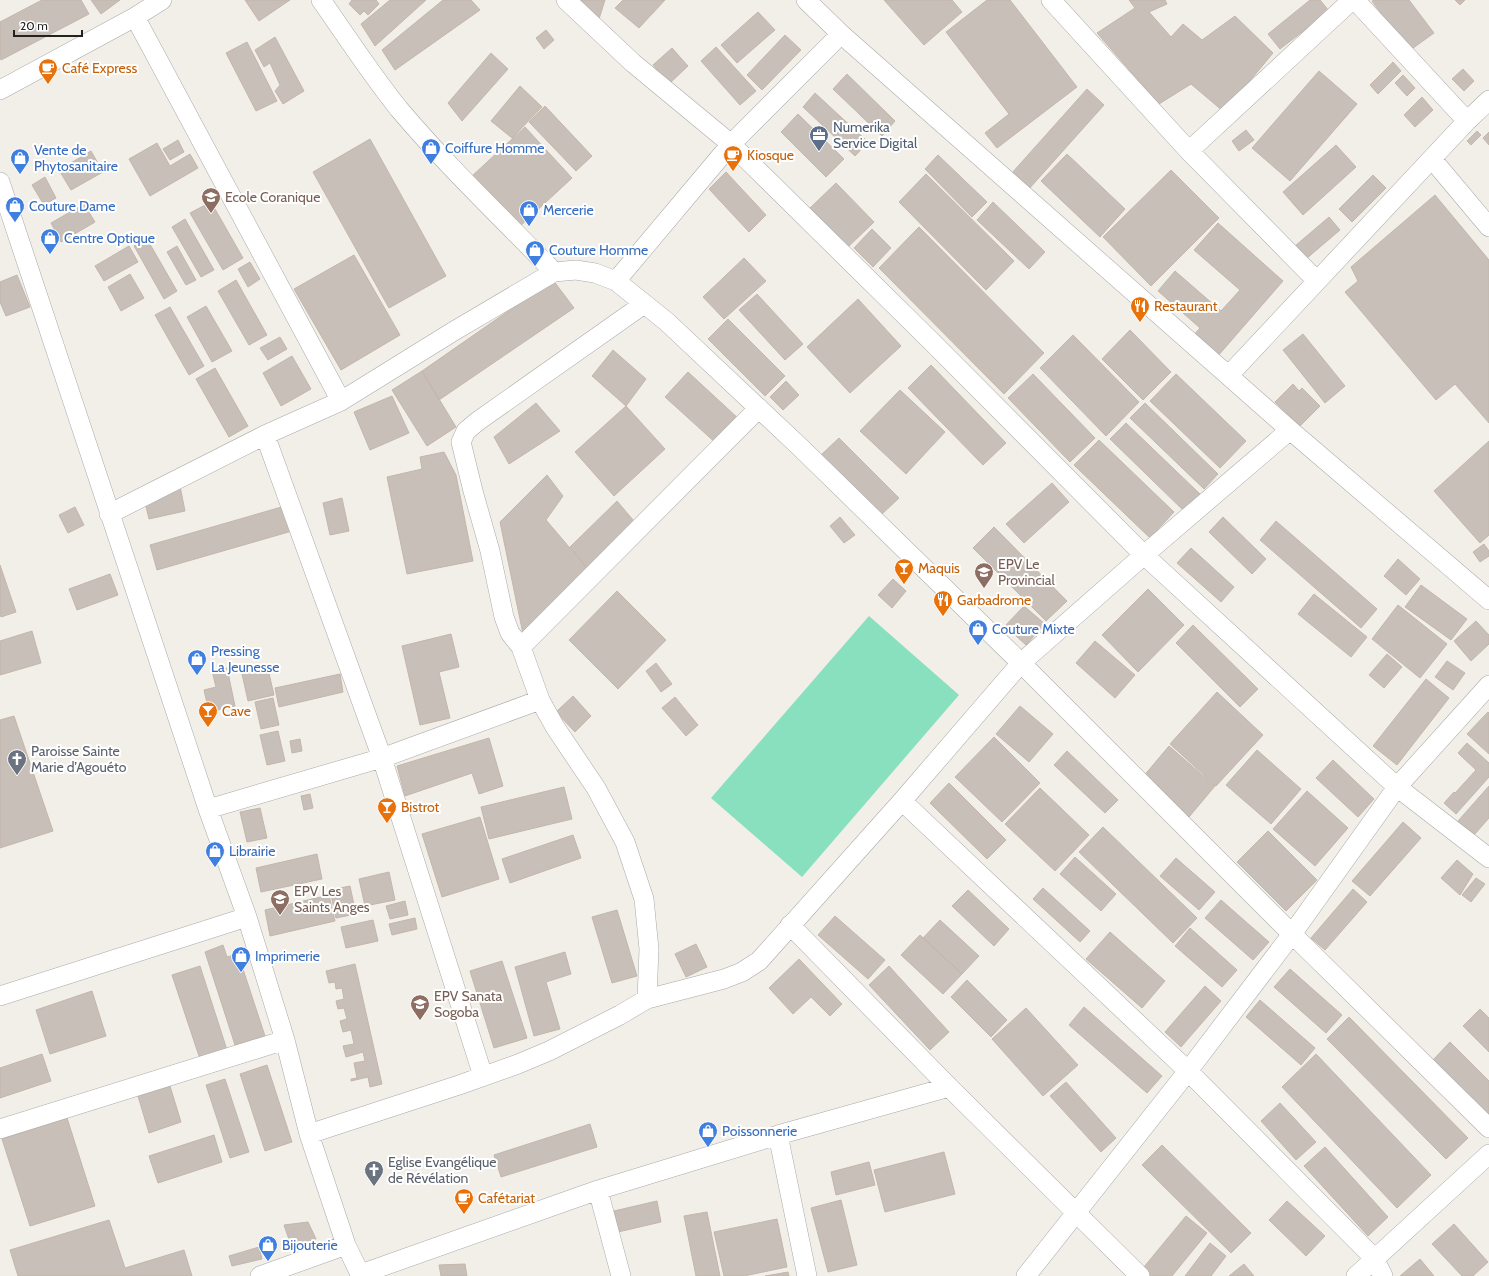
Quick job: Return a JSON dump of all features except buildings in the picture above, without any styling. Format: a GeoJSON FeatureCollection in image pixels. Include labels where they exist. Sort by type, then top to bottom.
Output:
{"type":"FeatureCollection","features":[{"type":"Feature","properties":{"kind":"street"},"geometry":{"type":"LineString","coordinates":[[0,90],[135,17],[162,0]]}},
{"type":"Feature","properties":{"kind":"street"},"geometry":{"type":"LineString","coordinates":[[321,0],[377,80],[403,113],[425,138],[554,272]]}},
{"type":"Feature","properties":{"kind":"street"},"geometry":{"type":"LineString","coordinates":[[566,0],[633,63],[732,144],[1144,555],[1397,787],[1489,858]]}},
{"type":"Feature","properties":{"kind":"street"},"geometry":{"type":"LineString","coordinates":[[806,0],[841,34],[1290,430],[1489,600]]}},
{"type":"Feature","properties":{"kind":"street"},"geometry":{"type":"LineString","coordinates":[[1051,0],[1188,151],[1317,281]]}},
{"type":"Feature","properties":{"kind":"street"},"geometry":{"type":"LineString","coordinates":[[1188,151],[1352,0]]}},
{"type":"Feature","properties":{"kind":"street"},"geometry":{"type":"LineString","coordinates":[[1355,0],[1468,121]]}},
{"type":"Feature","properties":{"kind":"street"},"geometry":{"type":"LineString","coordinates":[[135,17],[341,401]]}},
{"type":"Feature","properties":{"kind":"street"},"geometry":{"type":"LineString","coordinates":[[616,281],[732,144],[841,34]]}},
{"type":"Feature","properties":{"kind":"street"},"geometry":{"type":"LineString","coordinates":[[1229,375],[1489,100]]}},
{"type":"Feature","properties":{"kind":"street"},"geometry":{"type":"LineString","coordinates":[[1432,159],[1489,227]]}},
{"type":"Feature","properties":{"kind":"street"},"geometry":{"type":"LineString","coordinates":[[0,182],[208,809],[247,917],[285,1040],[309,1134],[346,1245],[361,1275],[598,1190],[778,1136],[949,1088]]}},
{"type":"Feature","properties":{"kind":"street"},"geometry":{"type":"LineString","coordinates":[[109,514],[265,435],[341,401],[454,331],[554,272],[576,270],[595,273],[616,281],[667,322],[760,408],[1021,663],[1292,934],[1489,1128]]}},
{"type":"Feature","properties":{"kind":"street"},"geometry":{"type":"LineString","coordinates":[[644,304],[478,421],[466,431],[461,442],[490,551],[504,617],[510,633],[521,647],[540,700],[555,727],[596,788],[626,842],[644,899],[649,949],[647,999]]}},
{"type":"Feature","properties":{"kind":"street"},"geometry":{"type":"LineString","coordinates":[[521,647],[760,408]]}},
{"type":"Feature","properties":{"kind":"street"},"geometry":{"type":"LineString","coordinates":[[309,1134],[518,1064],[549,1051],[620,1015],[647,999],[742,972],[759,961],[902,801],[1021,663],[1290,430]]}},
{"type":"Feature","properties":{"kind":"street"},"geometry":{"type":"LineString","coordinates":[[265,435],[382,758],[484,1076]]}},
{"type":"Feature","properties":{"kind":"street"},"geometry":{"type":"LineString","coordinates":[[1026,1276],[1075,1212],[1188,1071],[1292,934],[1397,787],[1489,685]]}},
{"type":"Feature","properties":{"kind":"street"},"geometry":{"type":"LineString","coordinates":[[208,809],[382,758],[540,700]]}},
{"type":"Feature","properties":{"kind":"street"},"geometry":{"type":"LineString","coordinates":[[902,801],[1188,1071],[1374,1258],[1383,1276]]}},
{"type":"Feature","properties":{"kind":"street"},"geometry":{"type":"LineString","coordinates":[[0,996],[247,917]]}},
{"type":"Feature","properties":{"kind":"street"},"geometry":{"type":"LineString","coordinates":[[790,925],[949,1088],[1140,1276]]}},
{"type":"Feature","properties":{"kind":"street"},"geometry":{"type":"LineString","coordinates":[[0,1129],[285,1040]]}},
{"type":"Feature","properties":{"kind":"street"},"geometry":{"type":"LineString","coordinates":[[778,1136],[807,1276]]}},
{"type":"Feature","properties":{"kind":"street"},"geometry":{"type":"LineString","coordinates":[[1356,1276],[1489,1154]]}},
{"type":"Feature","properties":{"kind":"street"},"geometry":{"type":"LineString","coordinates":[[598,1190],[621,1276]]}},
{"type":"Feature","properties":{"kind":"street"},"geometry":{"type":"LineString","coordinates":[[260,1276],[346,1245]]}},
{"type":"Feature","properties":{"kind":"green space"},"geometry":{"type":"Polygon","coordinates":[[[869,616],[959,695],[802,877],[711,798],[869,616]]]}},
{"type":"Feature","properties":{"kind":"place","name":"Café Express"},"geometry":{"type":"Point","coordinates":[48,85]}},
{"type":"Feature","properties":{"kind":"place","name":"Numerika Service Digital"},"geometry":{"type":"Point","coordinates":[819,152]}},
{"type":"Feature","properties":{"kind":"place","name":"Coiffure Homme"},"geometry":{"type":"Point","coordinates":[431,165]}},
{"type":"Feature","properties":{"kind":"place","name":"Kiosque"},"geometry":{"type":"Point","coordinates":[733,172]}},
{"type":"Feature","properties":{"kind":"place","name":"Vente de Phytosanitaire"},"geometry":{"type":"Point","coordinates":[20,175]}},
{"type":"Feature","properties":{"kind":"place","name":"Ecole Coranique"},"geometry":{"type":"Point","coordinates":[211,214]}},
{"type":"Feature","properties":{"kind":"place","name":"Couture Dame"},"geometry":{"type":"Point","coordinates":[15,223]}},
{"type":"Feature","properties":{"kind":"place","name":"Mercerie"},"geometry":{"type":"Point","coordinates":[529,227]}},
{"type":"Feature","properties":{"kind":"place","name":"Centre Optique"},"geometry":{"type":"Point","coordinates":[50,255]}},
{"type":"Feature","properties":{"kind":"place","name":"Couture Homme"},"geometry":{"type":"Point","coordinates":[535,267]}},
{"type":"Feature","properties":{"kind":"place","name":"Restaurant"},"geometry":{"type":"Point","coordinates":[1140,323]}},
{"type":"Feature","properties":{"kind":"place","name":"Maquis"},"geometry":{"type":"Point","coordinates":[904,585]}},
{"type":"Feature","properties":{"kind":"place","name":"EPV Le Provincial"},"geometry":{"type":"Point","coordinates":[984,589]}},
{"type":"Feature","properties":{"kind":"place","name":"Garbadrome"},"geometry":{"type":"Point","coordinates":[943,617]}},
{"type":"Feature","properties":{"kind":"place","name":"Couture Mixte"},"geometry":{"type":"Point","coordinates":[978,646]}},
{"type":"Feature","properties":{"kind":"place","name":"Pressing La Jeunesse"},"geometry":{"type":"Point","coordinates":[197,676]}},
{"type":"Feature","properties":{"kind":"place","name":"Cave"},"geometry":{"type":"Point","coordinates":[208,728]}},
{"type":"Feature","properties":{"kind":"place","name":"Paroisse Sainte Marie d’Agouéto"},"geometry":{"type":"Point","coordinates":[17,776]}},
{"type":"Feature","properties":{"kind":"place","name":"Bistrot"},"geometry":{"type":"Point","coordinates":[387,824]}},
{"type":"Feature","properties":{"kind":"place","name":"Librairie"},"geometry":{"type":"Point","coordinates":[215,868]}},
{"type":"Feature","properties":{"kind":"place","name":"EPV Les Saints Anges"},"geometry":{"type":"Point","coordinates":[280,916]}},
{"type":"Feature","properties":{"kind":"place","name":"Imprimerie"},"geometry":{"type":"Point","coordinates":[241,973]}},
{"type":"Feature","properties":{"kind":"place","name":"EPV Sanata Sogoba"},"geometry":{"type":"Point","coordinates":[420,1021]}},
{"type":"Feature","properties":{"kind":"place","name":"Poissonnerie"},"geometry":{"type":"Point","coordinates":[708,1148]}},
{"type":"Feature","properties":{"kind":"place","name":"Eglise Evangélique de Révélation"},"geometry":{"type":"Point","coordinates":[374,1187]}},
{"type":"Feature","properties":{"kind":"place","name":"Cafétariat"},"geometry":{"type":"Point","coordinates":[464,1215]}},
{"type":"Feature","properties":{"kind":"place","name":"Bijouterie"},"geometry":{"type":"Point","coordinates":[268,1262]}}]}
